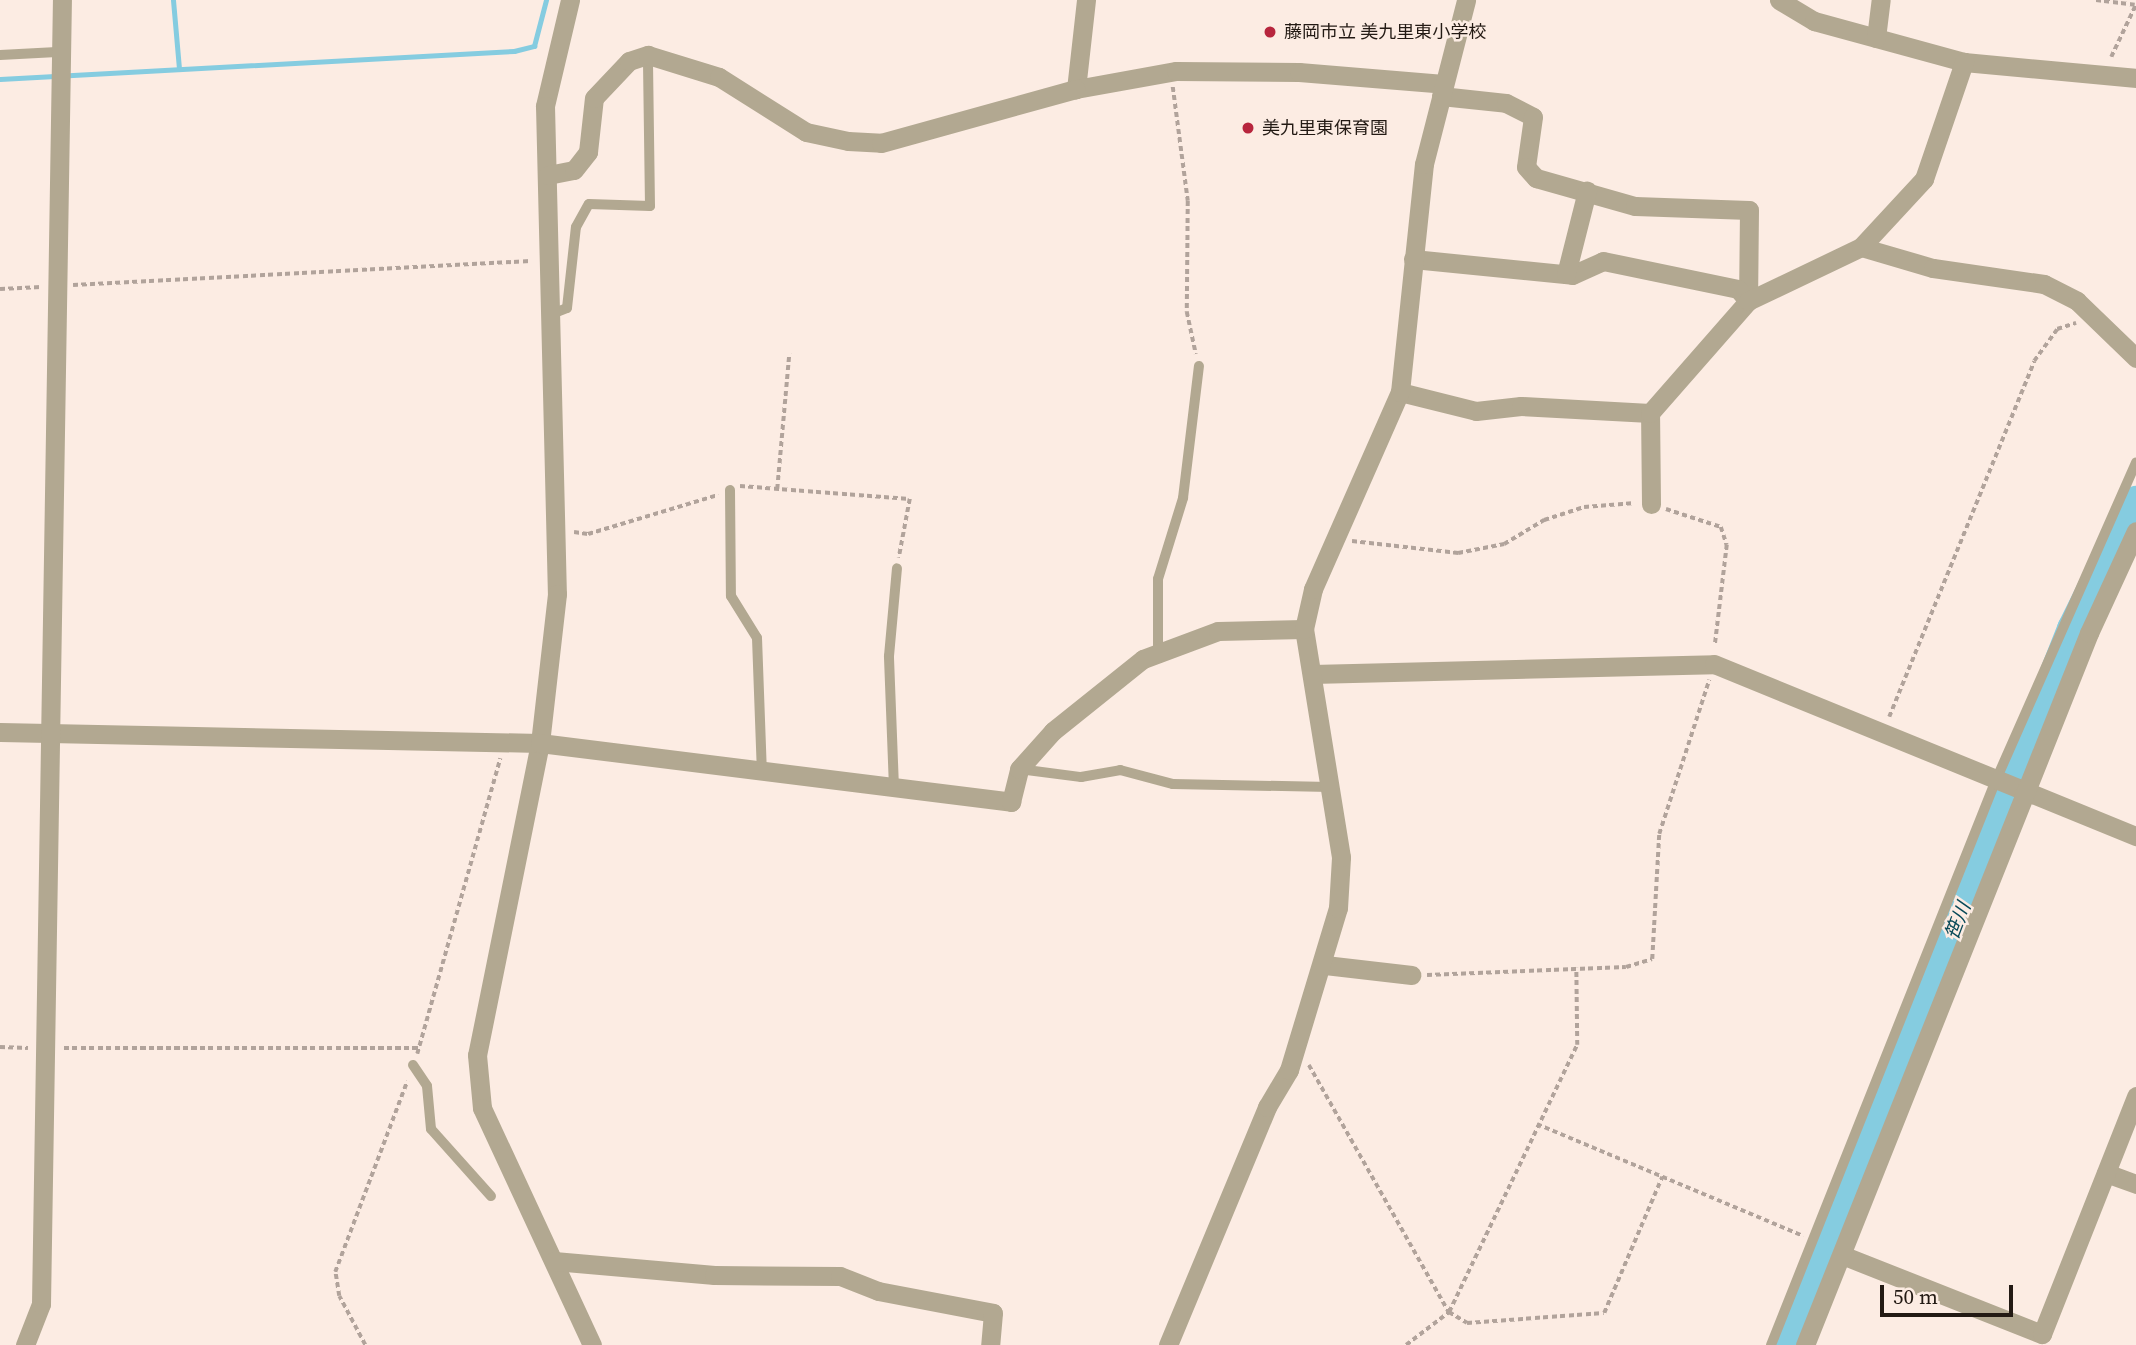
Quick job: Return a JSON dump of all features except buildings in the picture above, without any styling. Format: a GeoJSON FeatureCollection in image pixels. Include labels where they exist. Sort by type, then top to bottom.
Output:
{"type":"FeatureCollection","features":[{"type":"Feature","properties":{"kind":"street"},"geometry":{"type":"LineString","coordinates":[[25,1345],[41,1304],[41,1048],[53,286],[57,52],[62,0]]}},
{"type":"Feature","properties":{"kind":"street"},"geometry":{"type":"LineString","coordinates":[[570,0],[547,92],[547,261],[556,594],[540,743],[477,1055],[482,1108],[592,1345]]}},
{"type":"Feature","properties":{"kind":"street"},"geometry":{"type":"LineString","coordinates":[[1076,89],[1086,0]]}},
{"type":"Feature","properties":{"kind":"street"},"geometry":{"type":"LineString","coordinates":[[1168,1345],[1297,1045],[1325,965],[1341,857],[1304,629],[1334,539],[1400,392],[1424,164],[1466,0]]}},
{"type":"Feature","properties":{"kind":"street"},"geometry":{"type":"LineString","coordinates":[[1779,0],[1814,21],[1964,62],[2136,78]]}},
{"type":"Feature","properties":{"kind":"street"},"geometry":{"type":"LineString","coordinates":[[1876,38],[1881,0]]}},
{"type":"Feature","properties":{"kind":"street"},"geometry":{"type":"LineString","coordinates":[[548,175],[574,170],[588,152],[594,98],[629,61],[648,55],[719,77],[806,132],[848,141],[881,143],[1076,89],[1171,72],[1298,72],[1442,90],[1506,103],[1534,117],[1526,167],[1536,178],[1635,206],[1749,210],[1748,301]]}},
{"type":"Feature","properties":{"kind":"street"},"geometry":{"type":"LineString","coordinates":[[1651,504],[1650,413],[1748,301],[1861,247],[1924,178],[1964,62]]}},
{"type":"Feature","properties":{"kind":"street"},"geometry":{"type":"LineString","coordinates":[[1566,274],[1587,191]]}},
{"type":"Feature","properties":{"kind":"street"},"geometry":{"type":"LineString","coordinates":[[1861,247],[1933,268],[2044,284],[2094,317],[2136,358]]}},
{"type":"Feature","properties":{"kind":"street"},"geometry":{"type":"LineString","coordinates":[[1413,259],[1566,274],[1603,261],[1738,289],[1748,301]]}},
{"type":"Feature","properties":{"kind":"street"},"geometry":{"type":"LineString","coordinates":[[1400,392],[1476,411],[1521,405],[1650,413]]}},
{"type":"Feature","properties":{"kind":"street"},"geometry":{"type":"LineString","coordinates":[[1805,1345],[2024,792],[2136,531]]}},
{"type":"Feature","properties":{"kind":"street"},"geometry":{"type":"LineString","coordinates":[[0,732],[540,743],[762,774],[1011,802],[1019,769],[1053,731],[1158,652],[1218,631],[1304,629]]}},
{"type":"Feature","properties":{"kind":"street"},"geometry":{"type":"LineString","coordinates":[[1312,674],[1714,664],[2136,836]]}},
{"type":"Feature","properties":{"kind":"street"},"geometry":{"type":"LineString","coordinates":[[1325,965],[1411,975]]}},
{"type":"Feature","properties":{"kind":"street"},"geometry":{"type":"LineString","coordinates":[[1842,1255],[2042,1334],[2136,1096]]}},
{"type":"Feature","properties":{"kind":"street"},"geometry":{"type":"LineString","coordinates":[[2106,1173],[2136,1184]]}},
{"type":"Feature","properties":{"kind":"street"},"geometry":{"type":"LineString","coordinates":[[554,1261],[714,1275],[840,1276],[878,1291],[993,1313],[990,1345]]}},
{"type":"Feature","properties":{"kind":"lane"},"geometry":{"type":"LineString","coordinates":[[0,55],[57,52]]}},
{"type":"Feature","properties":{"kind":"lane"},"geometry":{"type":"LineString","coordinates":[[548,316],[567,308],[576,227],[589,204],[650,206],[648,55]]}},
{"type":"Feature","properties":{"kind":"lane"},"geometry":{"type":"LineString","coordinates":[[1158,652],[1158,579],[1183,498],[1199,366]]}},
{"type":"Feature","properties":{"kind":"lane"},"geometry":{"type":"LineString","coordinates":[[1771,1345],[1999,781],[2136,463]]}},
{"type":"Feature","properties":{"kind":"lane"},"geometry":{"type":"LineString","coordinates":[[730,490],[731,596],[757,638],[762,774]]}},
{"type":"Feature","properties":{"kind":"lane"},"geometry":{"type":"LineString","coordinates":[[894,788],[888,656],[897,568]]}},
{"type":"Feature","properties":{"kind":"lane"},"geometry":{"type":"LineString","coordinates":[[1019,769],[1081,777],[1120,770],[1173,784],[1331,786]]}},
{"type":"Feature","properties":{"kind":"lane"},"geometry":{"type":"LineString","coordinates":[[413,1065],[427,1086],[431,1129],[491,1196]]}},
{"type":"Feature","properties":{"kind":"path"},"geometry":{"type":"LineString","coordinates":[[2096,0],[2136,4],[2102,75]]}},
{"type":"Feature","properties":{"kind":"path"},"geometry":{"type":"LineString","coordinates":[[1171,72],[1188,201],[1187,312],[1199,366]]}},
{"type":"Feature","properties":{"kind":"path"},"geometry":{"type":"LineString","coordinates":[[0,289],[547,261]]}},
{"type":"Feature","properties":{"kind":"path"},"geometry":{"type":"LineString","coordinates":[[1882,733],[2034,361],[2057,329],[2094,317]]}},
{"type":"Feature","properties":{"kind":"path"},"geometry":{"type":"LineString","coordinates":[[777,489],[789,354]]}},
{"type":"Feature","properties":{"kind":"path"},"geometry":{"type":"LineString","coordinates":[[555,528],[588,534],[730,490],[777,489],[910,499],[897,568]]}},
{"type":"Feature","properties":{"kind":"path"},"geometry":{"type":"LineString","coordinates":[[1334,539],[1458,553],[1504,544],[1544,520],[1584,507],[1651,504],[1721,527],[1727,545],[1714,664],[1659,834],[1652,959],[1576,968],[1411,975]]}},
{"type":"Feature","properties":{"kind":"path"},"geometry":{"type":"LineString","coordinates":[[365,1345],[340,1296],[335,1272],[419,1048],[504,742]]}},
{"type":"Feature","properties":{"kind":"path"},"geometry":{"type":"LineString","coordinates":[[1406,1345],[1449,1312],[1577,1045],[1576,968]]}},
{"type":"Feature","properties":{"kind":"path"},"geometry":{"type":"LineString","coordinates":[[1297,1045],[1449,1312],[1467,1322],[1604,1314],[1662,1177]]}},
{"type":"Feature","properties":{"kind":"path"},"geometry":{"type":"LineString","coordinates":[[0,1047],[419,1048]]}},
{"type":"Feature","properties":{"kind":"path"},"geometry":{"type":"LineString","coordinates":[[1537,1124],[1813,1240]]}},
{"type":"Feature","properties":{"kind":"waterway"},"geometry":{"type":"LineString","coordinates":[[173,0],[179,68]]}},
{"type":"Feature","properties":{"kind":"waterway"},"geometry":{"type":"LineString","coordinates":[[0,79],[514,51],[534,46],[546,0]]}},
{"type":"Feature","properties":{"kind":"waterway","name":"笹川"},"geometry":{"type":"LineString","coordinates":[[1791,1345],[2073,629],[2136,502]]}},
{"type":"Feature","properties":{"kind":"place","name":"藤岡市立 美九里東小学校"},"geometry":{"type":"Point","coordinates":[1270,32]}},
{"type":"Feature","properties":{"kind":"place","name":"美九里東保育園"},"geometry":{"type":"Point","coordinates":[1248,128]}}]}
